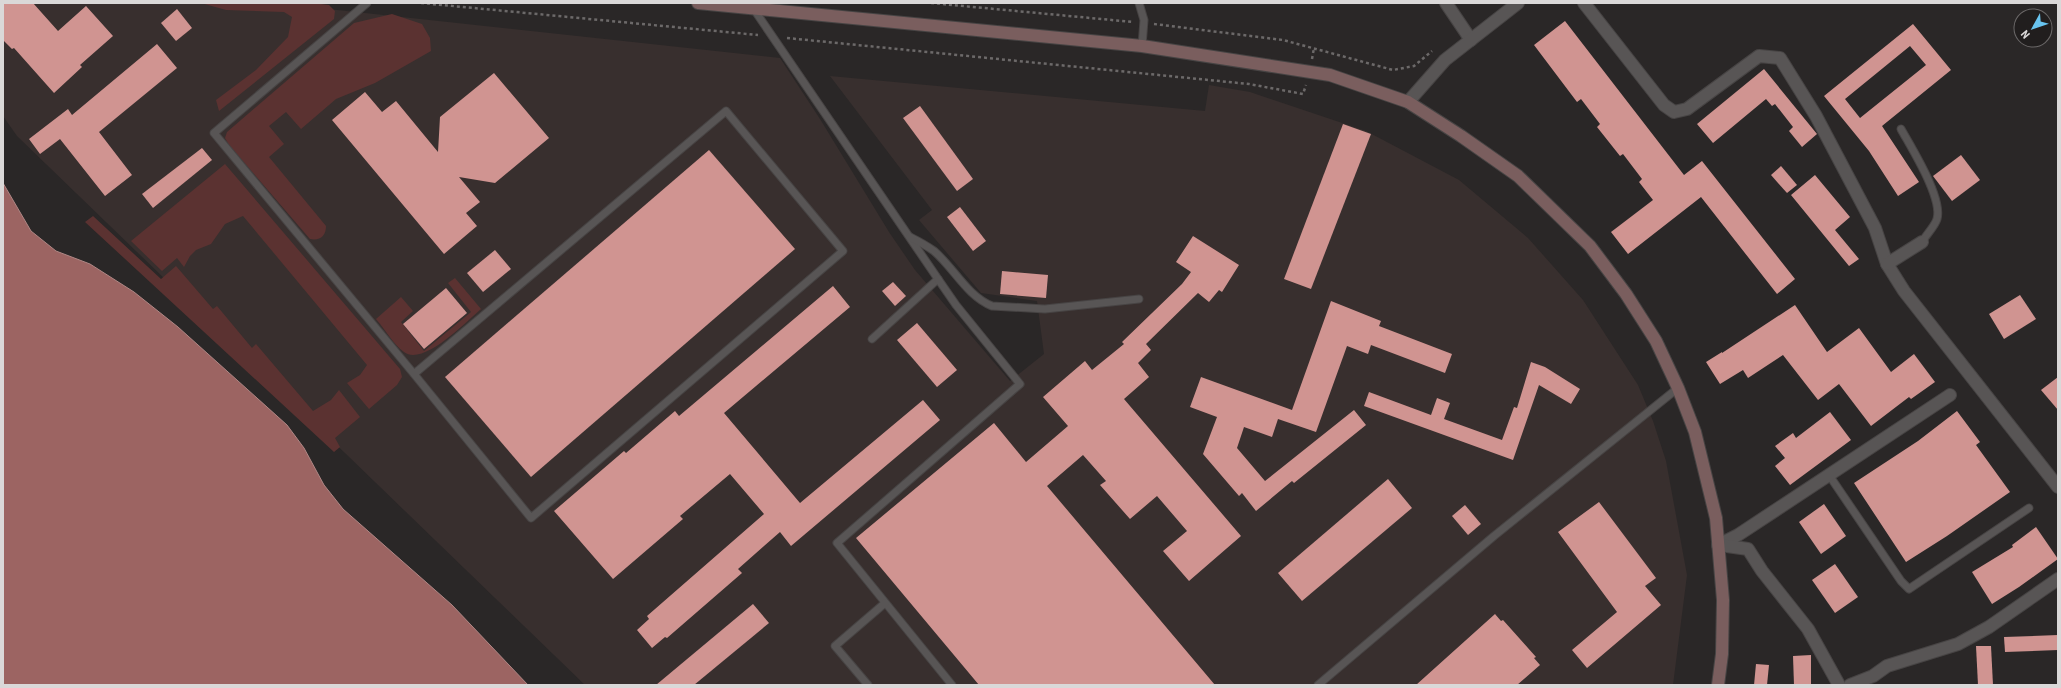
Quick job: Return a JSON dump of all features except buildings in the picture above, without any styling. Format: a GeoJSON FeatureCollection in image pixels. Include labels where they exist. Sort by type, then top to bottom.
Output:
{"type":"FeatureCollection","features":[{"type":"Feature","properties":{"kind":"main road"},"geometry":{"type":"LineString","coordinates":[[698,3],[753,8],[796,8],[1142,46],[1330,75],[1408,102],[1461,136],[1518,176],[1590,246],[1626,294],[1656,341],[1678,388],[1694,432],[1716,518],[1723,600],[1722,654],[1718,685]]}},
{"type":"Feature","properties":{"kind":"street"},"geometry":{"type":"LineString","coordinates":[[1446,3],[1471,40]]}},
{"type":"Feature","properties":{"kind":"street"},"geometry":{"type":"LineString","coordinates":[[1408,102],[1445,60],[1518,3]]}},
{"type":"Feature","properties":{"kind":"street"},"geometry":{"type":"LineString","coordinates":[[1584,3],[1664,105],[1674,112],[1687,109],[1759,56],[1780,58],[1816,116],[1875,228],[1887,264],[1904,291],[2058,488]]}},
{"type":"Feature","properties":{"kind":"street"},"geometry":{"type":"LineString","coordinates":[[1887,264],[1922,242]]}},
{"type":"Feature","properties":{"kind":"street"},"geometry":{"type":"LineString","coordinates":[[1718,544],[1738,535],[1950,395]]}},
{"type":"Feature","properties":{"kind":"street"},"geometry":{"type":"LineString","coordinates":[[1718,544],[1733,545],[1748,549],[1762,571],[1808,630],[1839,685]]}},
{"type":"Feature","properties":{"kind":"street"},"geometry":{"type":"LineString","coordinates":[[1850,685],[1873,676],[1887,666],[1958,644],[1989,626],[2058,579]]}},
{"type":"Feature","properties":{"kind":"lane"},"geometry":{"type":"LineString","coordinates":[[367,3],[214,133],[414,374],[531,518],[843,251],[726,111],[414,374]]}},
{"type":"Feature","properties":{"kind":"lane"},"geometry":{"type":"LineString","coordinates":[[1140,3],[1144,23],[1142,46]]}},
{"type":"Feature","properties":{"kind":"lane"},"geometry":{"type":"LineString","coordinates":[[753,8],[956,305],[1020,384],[837,543],[952,685]]}},
{"type":"Feature","properties":{"kind":"lane"},"geometry":{"type":"LineString","coordinates":[[1901,129],[1921,165],[1938,204],[1937,220],[1922,242]]}},
{"type":"Feature","properties":{"kind":"lane"},"geometry":{"type":"LineString","coordinates":[[908,236],[934,251],[972,293],[984,303],[992,306],[1045,309],[1138,299]]}},
{"type":"Feature","properties":{"kind":"lane"},"geometry":{"type":"LineString","coordinates":[[872,339],[938,279]]}},
{"type":"Feature","properties":{"kind":"lane"},"geometry":{"type":"LineString","coordinates":[[1318,685],[1494,536],[1678,388]]}},
{"type":"Feature","properties":{"kind":"lane"},"geometry":{"type":"LineString","coordinates":[[1829,475],[1901,581],[1909,589],[2029,508]]}},
{"type":"Feature","properties":{"kind":"lane"},"geometry":{"type":"LineString","coordinates":[[868,685],[835,646],[886,603]]}},
{"type":"Feature","properties":{"kind":"path"},"geometry":{"type":"LineString","coordinates":[[421,3],[816,40],[1249,84],[1303,94],[1310,72],[1314,48]]}},
{"type":"Feature","properties":{"kind":"path"},"geometry":{"type":"LineString","coordinates":[[931,3],[1144,23],[1283,40],[1394,70],[1414,66],[1438,47]]}},
{"type":"Feature","properties":{"kind":"shaded area"},"geometry":{"type":"Polygon","coordinates":[[[3,3],[273,3],[780,58],[820,119],[889,232],[915,270],[1010,381],[1044,354],[1037,301],[981,293],[919,220],[932,210],[830,76],[1205,111],[1209,85],[1250,92],[1366,131],[1459,180],[1528,238],[1583,300],[1638,385],[1653,421],[1666,461],[1687,575],[1673,685],[585,685],[17,136],[3,116],[3,3]]]}},
{"type":"Feature","properties":{"kind":"shaded area"},"geometry":{"type":"Polygon","coordinates":[[[201,3],[314,3],[329,5],[335,11],[334,19],[219,111],[216,100],[256,70],[288,37],[292,17],[284,12],[226,10],[201,3]]]}},
{"type":"Feature","properties":{"kind":"shaded area"},"geometry":{"type":"Polygon","coordinates":[[[392,14],[422,24],[430,38],[431,51],[375,83],[336,99],[301,129],[286,112],[269,126],[284,144],[269,157],[326,226],[325,233],[322,237],[310,239],[229,145],[225,138],[227,132],[354,23],[392,14]]]}},
{"type":"Feature","properties":{"kind":"shaded area"},"geometry":{"type":"Polygon","coordinates":[[[225,164],[400,369],[402,377],[397,385],[369,409],[347,383],[360,375],[367,365],[243,216],[225,224],[211,244],[196,250],[190,256],[184,267],[177,258],[162,271],[131,241],[225,164]]]}},
{"type":"Feature","properties":{"kind":"shaded area"},"geometry":{"type":"Polygon","coordinates":[[[3,183],[31,231],[56,251],[90,264],[134,292],[178,327],[287,425],[304,448],[324,485],[343,509],[452,605],[528,685],[3,685],[3,183]]]}},
{"type":"Feature","properties":{"kind":"shaded area"},"geometry":{"type":"Polygon","coordinates":[[[93,216],[161,279],[176,266],[213,309],[217,306],[252,348],[256,344],[313,411],[331,400],[339,390],[360,417],[335,438],[340,447],[334,452],[85,222],[93,216]]]}},
{"type":"Feature","properties":{"kind":"shaded area"},"geometry":{"type":"Polygon","coordinates":[[[455,278],[481,309],[444,341],[433,348],[422,353],[412,355],[404,352],[393,341],[376,319],[401,297],[413,311],[401,322],[424,351],[471,312],[448,283],[455,278]]]}}]}
